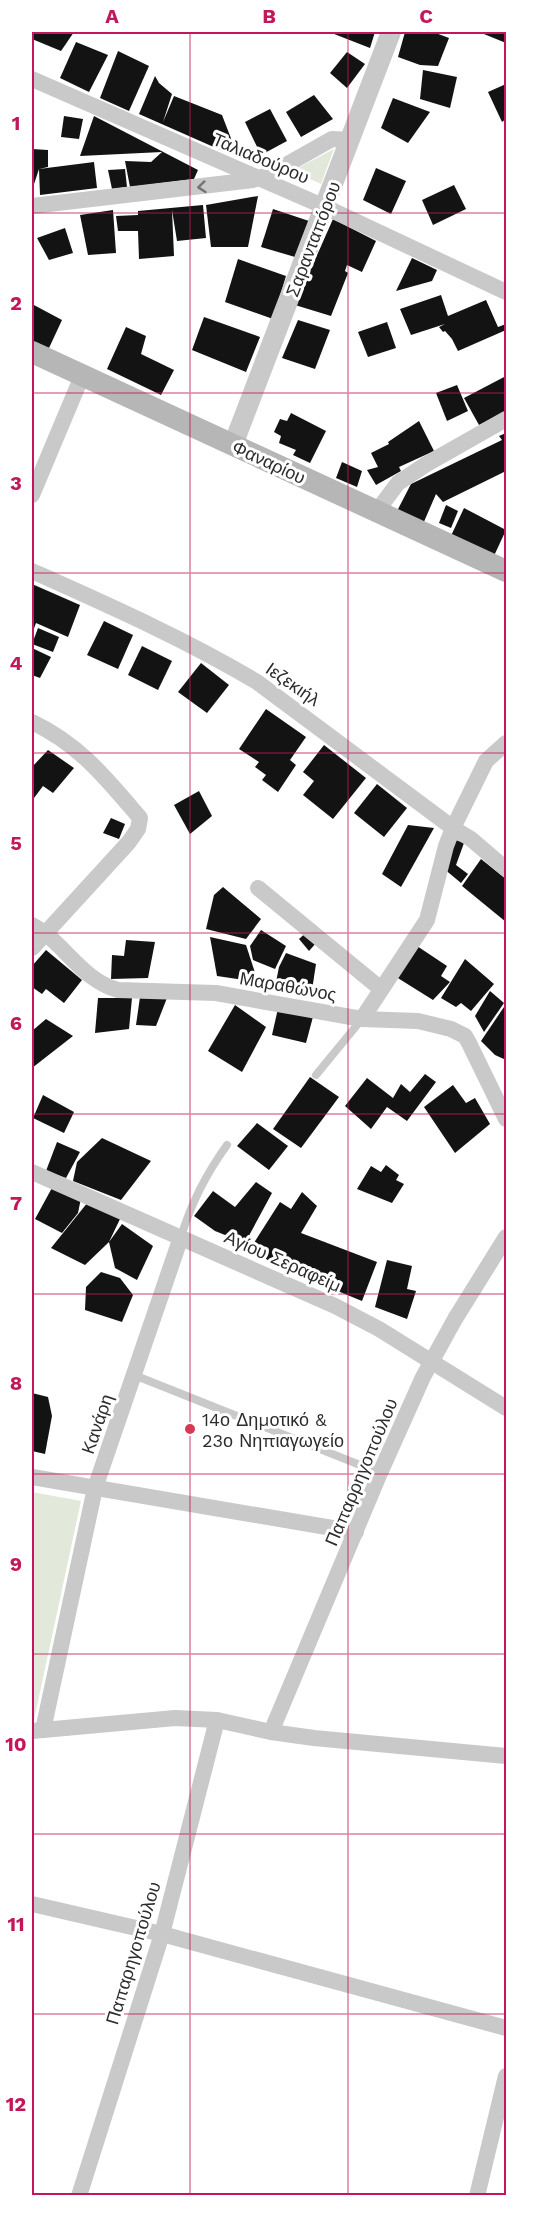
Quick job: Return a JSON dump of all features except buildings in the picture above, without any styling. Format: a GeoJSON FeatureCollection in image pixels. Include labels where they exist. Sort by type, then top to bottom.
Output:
{"type":"FeatureCollection","features":[{"type":"Feature","properties":{"kind":"main road","name":"Φαναρίου"},"geometry":{"type":"LineString","coordinates":[[32,352],[507,571]]}},
{"type":"Feature","properties":{"kind":"street","name":"Σαρανταπόρου"},"geometry":{"type":"LineString","coordinates":[[233,445],[391,32]]}},
{"type":"Feature","properties":{"kind":"street","name":"Ταλιαδούρου"},"geometry":{"type":"LineString","coordinates":[[32,79],[325,207],[507,292]]}},
{"type":"Feature","properties":{"kind":"street"},"geometry":{"type":"LineString","coordinates":[[32,206],[217,186],[260,178],[332,139],[351,140]]}},
{"type":"Feature","properties":{"kind":"street"},"geometry":{"type":"LineString","coordinates":[[32,495],[82,376]]}},
{"type":"Feature","properties":{"kind":"street"},"geometry":{"type":"LineString","coordinates":[[376,511],[398,483],[425,465],[507,419]]}},
{"type":"Feature","properties":{"kind":"street","name":"Ιεζεκιήλ"},"geometry":{"type":"LineString","coordinates":[[32,570],[184,642],[257,682],[471,839],[507,869]]}},
{"type":"Feature","properties":{"kind":"street"},"geometry":{"type":"LineString","coordinates":[[32,722],[61,737],[90,761],[140,818],[140,823],[129,842],[38,929],[32,948]]}},
{"type":"Feature","properties":{"kind":"street"},"geometry":{"type":"LineString","coordinates":[[362,1019],[427,920],[446,846],[453,828],[486,761],[507,743]]}},
{"type":"Feature","properties":{"kind":"street"},"geometry":{"type":"LineString","coordinates":[[258,888],[381,989]]}},
{"type":"Feature","properties":{"kind":"street","name":"Μαραθώνος"},"geometry":{"type":"LineString","coordinates":[[38,929],[93,979],[103,986],[118,990],[216,993],[362,1019],[418,1022],[458,1032],[465,1036],[473,1049],[507,1119]]}},
{"type":"Feature","properties":{"kind":"street","name":"Αγίου Σεραφείμ"},"geometry":{"type":"LineString","coordinates":[[32,1172],[335,1306],[432,1360],[507,1408]]}},
{"type":"Feature","properties":{"kind":"street","name":"Κανάρη"},"geometry":{"type":"LineString","coordinates":[[38,1731],[95,1488],[181,1237]]}},
{"type":"Feature","properties":{"kind":"street","name":"Παπαρρηγοπούλου"},"geometry":{"type":"LineString","coordinates":[[271,1732],[380,1473],[432,1360],[507,1237]]}},
{"type":"Feature","properties":{"kind":"street"},"geometry":{"type":"LineString","coordinates":[[32,1477],[356,1532]]}},
{"type":"Feature","properties":{"kind":"street"},"geometry":{"type":"LineString","coordinates":[[38,1731],[147,1719],[217,1720],[271,1732],[385,1746],[507,1756]]}},
{"type":"Feature","properties":{"kind":"street","name":"Παπαρηγοπούλου"},"geometry":{"type":"LineString","coordinates":[[79,2196],[162,1934],[217,1720]]}},
{"type":"Feature","properties":{"kind":"street"},"geometry":{"type":"LineString","coordinates":[[32,1904],[162,1934],[507,2028]]}},
{"type":"Feature","properties":{"kind":"street"},"geometry":{"type":"LineString","coordinates":[[477,2196],[507,2076]]}},
{"type":"Feature","properties":{"kind":"lane"},"geometry":{"type":"LineString","coordinates":[[316,1075],[362,1019]]}},
{"type":"Feature","properties":{"kind":"lane","name":"Κανάρη"},"geometry":{"type":"LineString","coordinates":[[181,1237],[201,1185],[227,1145]]}},
{"type":"Feature","properties":{"kind":"lane"},"geometry":{"type":"LineString","coordinates":[[134,1375],[380,1473]]}},
{"type":"Feature","properties":{"kind":"green space"},"geometry":{"type":"Polygon","coordinates":[[[334,149],[321,184],[292,171],[334,149]]]}},
{"type":"Feature","properties":{"kind":"green space"},"geometry":{"type":"Polygon","coordinates":[[[32,1492],[81,1501],[34,1720],[32,1720],[32,1492]]]}},
{"type":"Feature","properties":{"kind":"place","name":"14ο Δημοτικό & 23ο Νηπιαγωγείο"},"geometry":{"type":"Point","coordinates":[190,1429]}}]}
